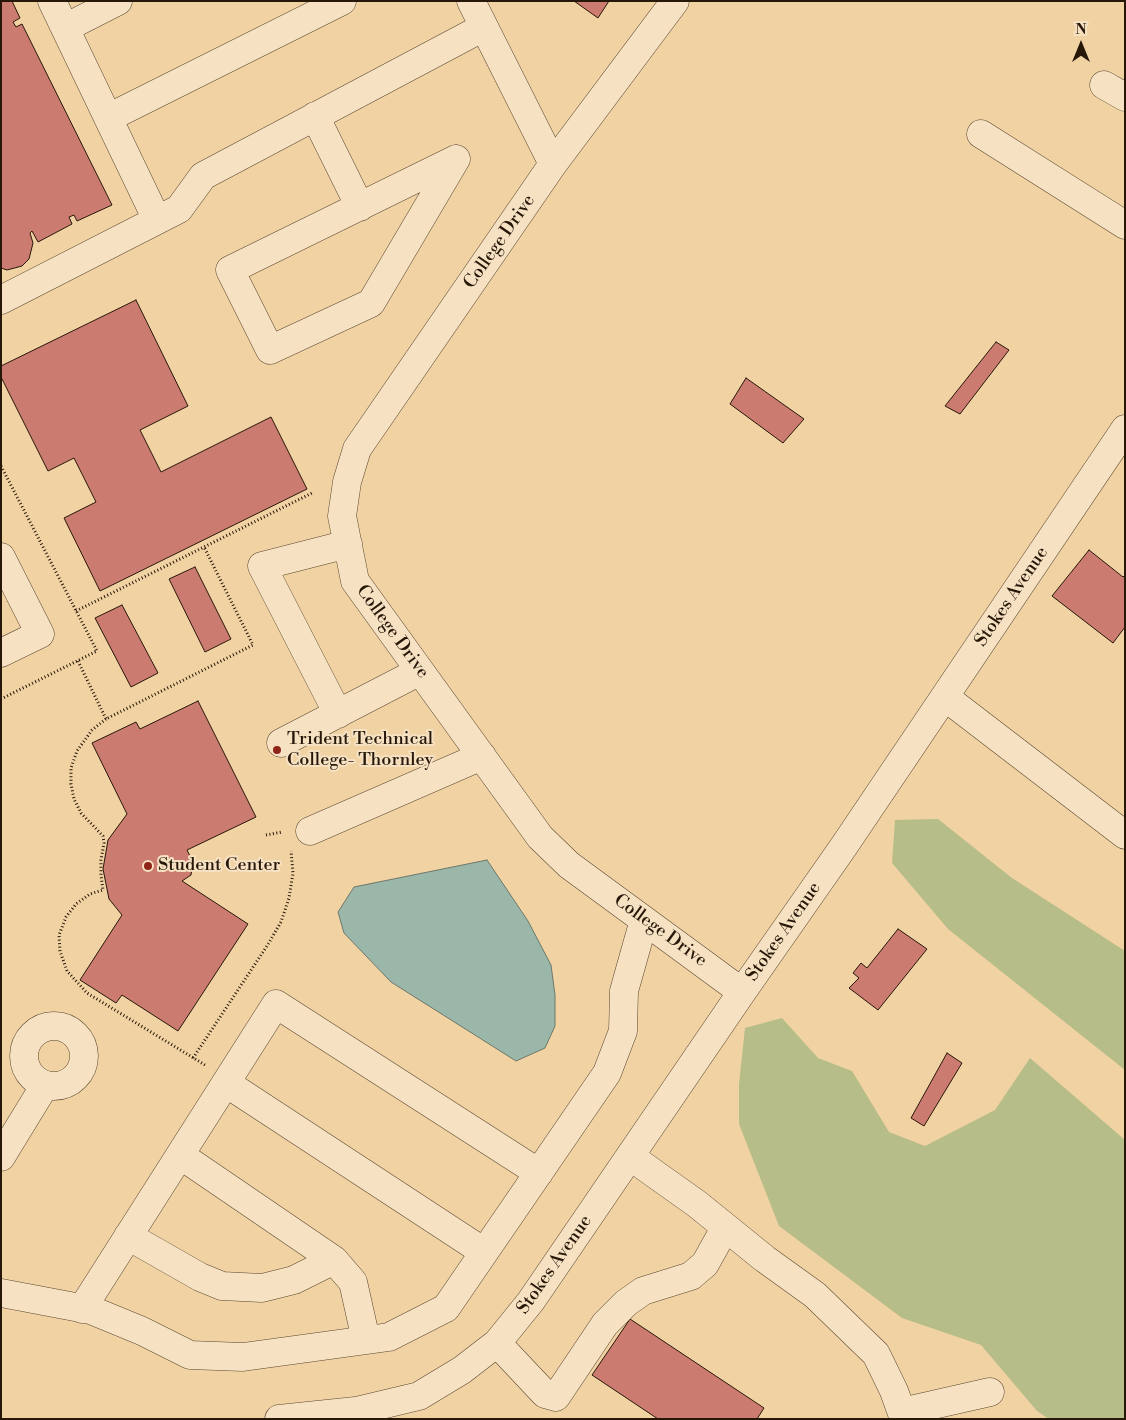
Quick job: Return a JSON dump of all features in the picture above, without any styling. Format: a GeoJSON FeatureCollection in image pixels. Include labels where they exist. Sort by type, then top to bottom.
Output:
{"type":"FeatureCollection","features":[{"type":"Feature","properties":{"kind":"street"},"geometry":{"type":"LineString","coordinates":[[52,1],[157,220]]}},
{"type":"Feature","properties":{"kind":"street"},"geometry":{"type":"LineString","coordinates":[[65,28],[118,1]]}},
{"type":"Feature","properties":{"kind":"street"},"geometry":{"type":"LineString","coordinates":[[108,118],[342,1]]}},
{"type":"Feature","properties":{"kind":"street"},"geometry":{"type":"LineString","coordinates":[[471,1],[554,164]]}},
{"type":"Feature","properties":{"kind":"street","name":"College Drive"},"geometry":{"type":"LineString","coordinates":[[675,1],[554,164],[357,449],[347,482],[342,516],[355,581],[540,837],[569,865],[742,992]]}},
{"type":"Feature","properties":{"kind":"street"},"geometry":{"type":"LineString","coordinates":[[1,300],[179,209],[203,176],[484,27]]}},
{"type":"Feature","properties":{"kind":"street"},"geometry":{"type":"LineString","coordinates":[[316,116],[360,207]]}},
{"type":"Feature","properties":{"kind":"street"},"geometry":{"type":"LineString","coordinates":[[981,134],[1125,225]]}},
{"type":"Feature","properties":{"kind":"street"},"geometry":{"type":"LineString","coordinates":[[456,159],[371,303],[270,350],[230,270],[360,207],[456,159]]}},
{"type":"Feature","properties":{"kind":"street","name":"Stokes Avenue"},"geometry":{"type":"LineString","coordinates":[[280,1419],[356,1411],[409,1409],[419,1396],[462,1370],[497,1342],[532,1301],[742,992],[844,846],[1125,429]]}},
{"type":"Feature","properties":{"kind":"street"},"geometry":{"type":"LineString","coordinates":[[338,714],[262,566],[348,544]]}},
{"type":"Feature","properties":{"kind":"street"},"geometry":{"type":"LineString","coordinates":[[1,557],[40,634],[1,653]]}},
{"type":"Feature","properties":{"kind":"street"},"geometry":{"type":"LineString","coordinates":[[282,743],[420,671]]}},
{"type":"Feature","properties":{"kind":"street"},"geometry":{"type":"LineString","coordinates":[[945,697],[1125,835]]}},
{"type":"Feature","properties":{"kind":"street"},"geometry":{"type":"LineString","coordinates":[[296,837],[482,756]]}},
{"type":"Feature","properties":{"kind":"street"},"geometry":{"type":"LineString","coordinates":[[1,1293],[91,1310],[142,1331],[190,1355],[243,1357],[389,1337],[446,1308],[607,1073],[623,1030],[624,991],[644,920]]}},
{"type":"Feature","properties":{"kind":"street"},"geometry":{"type":"LineString","coordinates":[[82,1309],[180,1155],[219,1076],[276,1004],[539,1172]]}},
{"type":"Feature","properties":{"kind":"street"},"geometry":{"type":"LineString","coordinates":[[219,1076],[484,1252]]}},
{"type":"Feature","properties":{"kind":"street"},"geometry":{"type":"LineString","coordinates":[[1,1157],[45,1085]]}},
{"type":"Feature","properties":{"kind":"street"},"geometry":{"type":"LineString","coordinates":[[180,1155],[334,1260],[353,1282],[366,1340]]}},
{"type":"Feature","properties":{"kind":"street"},"geometry":{"type":"LineString","coordinates":[[631,1156],[815,1295],[876,1354],[903,1415],[990,1392]]}},
{"type":"Feature","properties":{"kind":"street"},"geometry":{"type":"LineString","coordinates":[[497,1342],[545,1394],[556,1398],[605,1324],[626,1303],[643,1291],[691,1276],[704,1264],[725,1228]]}},
{"type":"Feature","properties":{"kind":"street"},"geometry":{"type":"LineString","coordinates":[[128,1236],[200,1278],[222,1286],[262,1288],[294,1280],[334,1260]]}},
{"type":"Feature","properties":{"kind":"path"},"geometry":{"type":"LineString","coordinates":[[76,611],[312,493]]}},
{"type":"Feature","properties":{"kind":"path"},"geometry":{"type":"LineString","coordinates":[[204,547],[253,645],[106,719],[92,730],[77,751],[71,768],[70,784],[74,799],[81,813],[103,836],[103,890],[90,894],[76,904],[66,917],[58,935],[60,951],[68,972],[87,993],[219,1076]]}},
{"type":"Feature","properties":{"kind":"path"},"geometry":{"type":"LineString","coordinates":[[78,661],[106,719]]}},
{"type":"Feature","properties":{"kind":"path"},"geometry":{"type":"LineString","coordinates":[[193,1058],[267,946],[281,922],[289,898],[296,837],[266,835]]}},
{"type":"Feature","properties":{"kind":"green space"},"geometry":{"type":"Polygon","coordinates":[[[938,819],[1012,878],[1125,951],[1125,1070],[948,929],[892,863],[895,820],[938,819]]]}},
{"type":"Feature","properties":{"kind":"green space"},"geometry":{"type":"Polygon","coordinates":[[[782,1018],[818,1058],[852,1071],[889,1132],[925,1146],[995,1110],[1030,1058],[1125,1140],[1125,1419],[1049,1419],[1037,1411],[981,1345],[902,1318],[779,1226],[739,1124],[739,1084],[745,1028],[782,1018]]]}},
{"type":"Feature","properties":{"kind":"shaded area"},"geometry":{"type":"Polygon","coordinates":[[[487,860],[528,921],[551,965],[555,995],[555,1026],[545,1048],[516,1061],[391,982],[344,933],[338,912],[354,887],[487,860]]]}},
{"type":"Feature","properties":{"kind":"building"},"geometry":{"type":"Polygon","coordinates":[[[1,1],[12,1],[20,18],[13,22],[16,27],[22,24],[112,205],[77,221],[74,215],[69,217],[72,224],[38,242],[32,231],[30,233],[33,243],[29,259],[22,266],[7,270],[1,268],[1,1]]]}},
{"type":"Feature","properties":{"kind":"building"},"geometry":{"type":"Polygon","coordinates":[[[574,1],[609,1],[598,18],[574,1]]]}},
{"type":"Feature","properties":{"kind":"building"},"geometry":{"type":"Polygon","coordinates":[[[136,300],[188,406],[140,430],[161,472],[271,417],[307,489],[100,591],[64,518],[96,502],[74,458],[48,471],[1,377],[1,366],[136,300]]]}},
{"type":"Feature","properties":{"kind":"building"},"geometry":{"type":"Polygon","coordinates":[[[996,342],[1009,350],[960,414],[945,406],[996,342]]]}},
{"type":"Feature","properties":{"kind":"building"},"geometry":{"type":"Polygon","coordinates":[[[746,378],[804,419],[783,443],[730,404],[746,378]]]}},
{"type":"Feature","properties":{"kind":"building"},"geometry":{"type":"Polygon","coordinates":[[[1089,550],[1123,577],[1125,575],[1125,627],[1113,643],[1052,596],[1089,550]]]}},
{"type":"Feature","properties":{"kind":"building"},"geometry":{"type":"Polygon","coordinates":[[[195,567],[231,639],[205,652],[169,579],[195,567]]]}},
{"type":"Feature","properties":{"kind":"building"},"geometry":{"type":"Polygon","coordinates":[[[122,605],[158,673],[131,687],[95,618],[122,605]]]}},
{"type":"Feature","properties":{"kind":"building","name":"Student Center"},"geometry":{"type":"Polygon","coordinates":[[[198,701],[256,817],[187,850],[193,862],[191,875],[182,881],[248,924],[178,1031],[122,995],[116,1003],[80,980],[122,915],[109,899],[103,869],[108,840],[127,814],[92,743],[136,722],[140,729],[198,701]]]}},
{"type":"Feature","properties":{"kind":"building"},"geometry":{"type":"Polygon","coordinates":[[[898,929],[927,949],[878,1010],[849,988],[859,978],[853,973],[861,963],[867,968],[898,929]]]}},
{"type":"Feature","properties":{"kind":"building"},"geometry":{"type":"Polygon","coordinates":[[[947,1053],[962,1063],[924,1126],[911,1118],[947,1053]]]}},
{"type":"Feature","properties":{"kind":"building"},"geometry":{"type":"Polygon","coordinates":[[[630,1319],[764,1408],[757,1419],[658,1419],[592,1375],[630,1319]]]}},
{"type":"Feature","properties":{"kind":"place","name":"Trident Technical College- Thornley"},"geometry":{"type":"Point","coordinates":[277,750]}},
{"type":"Feature","properties":{"kind":"place","name":"Student Center"},"geometry":{"type":"Point","coordinates":[148,866]}}]}
